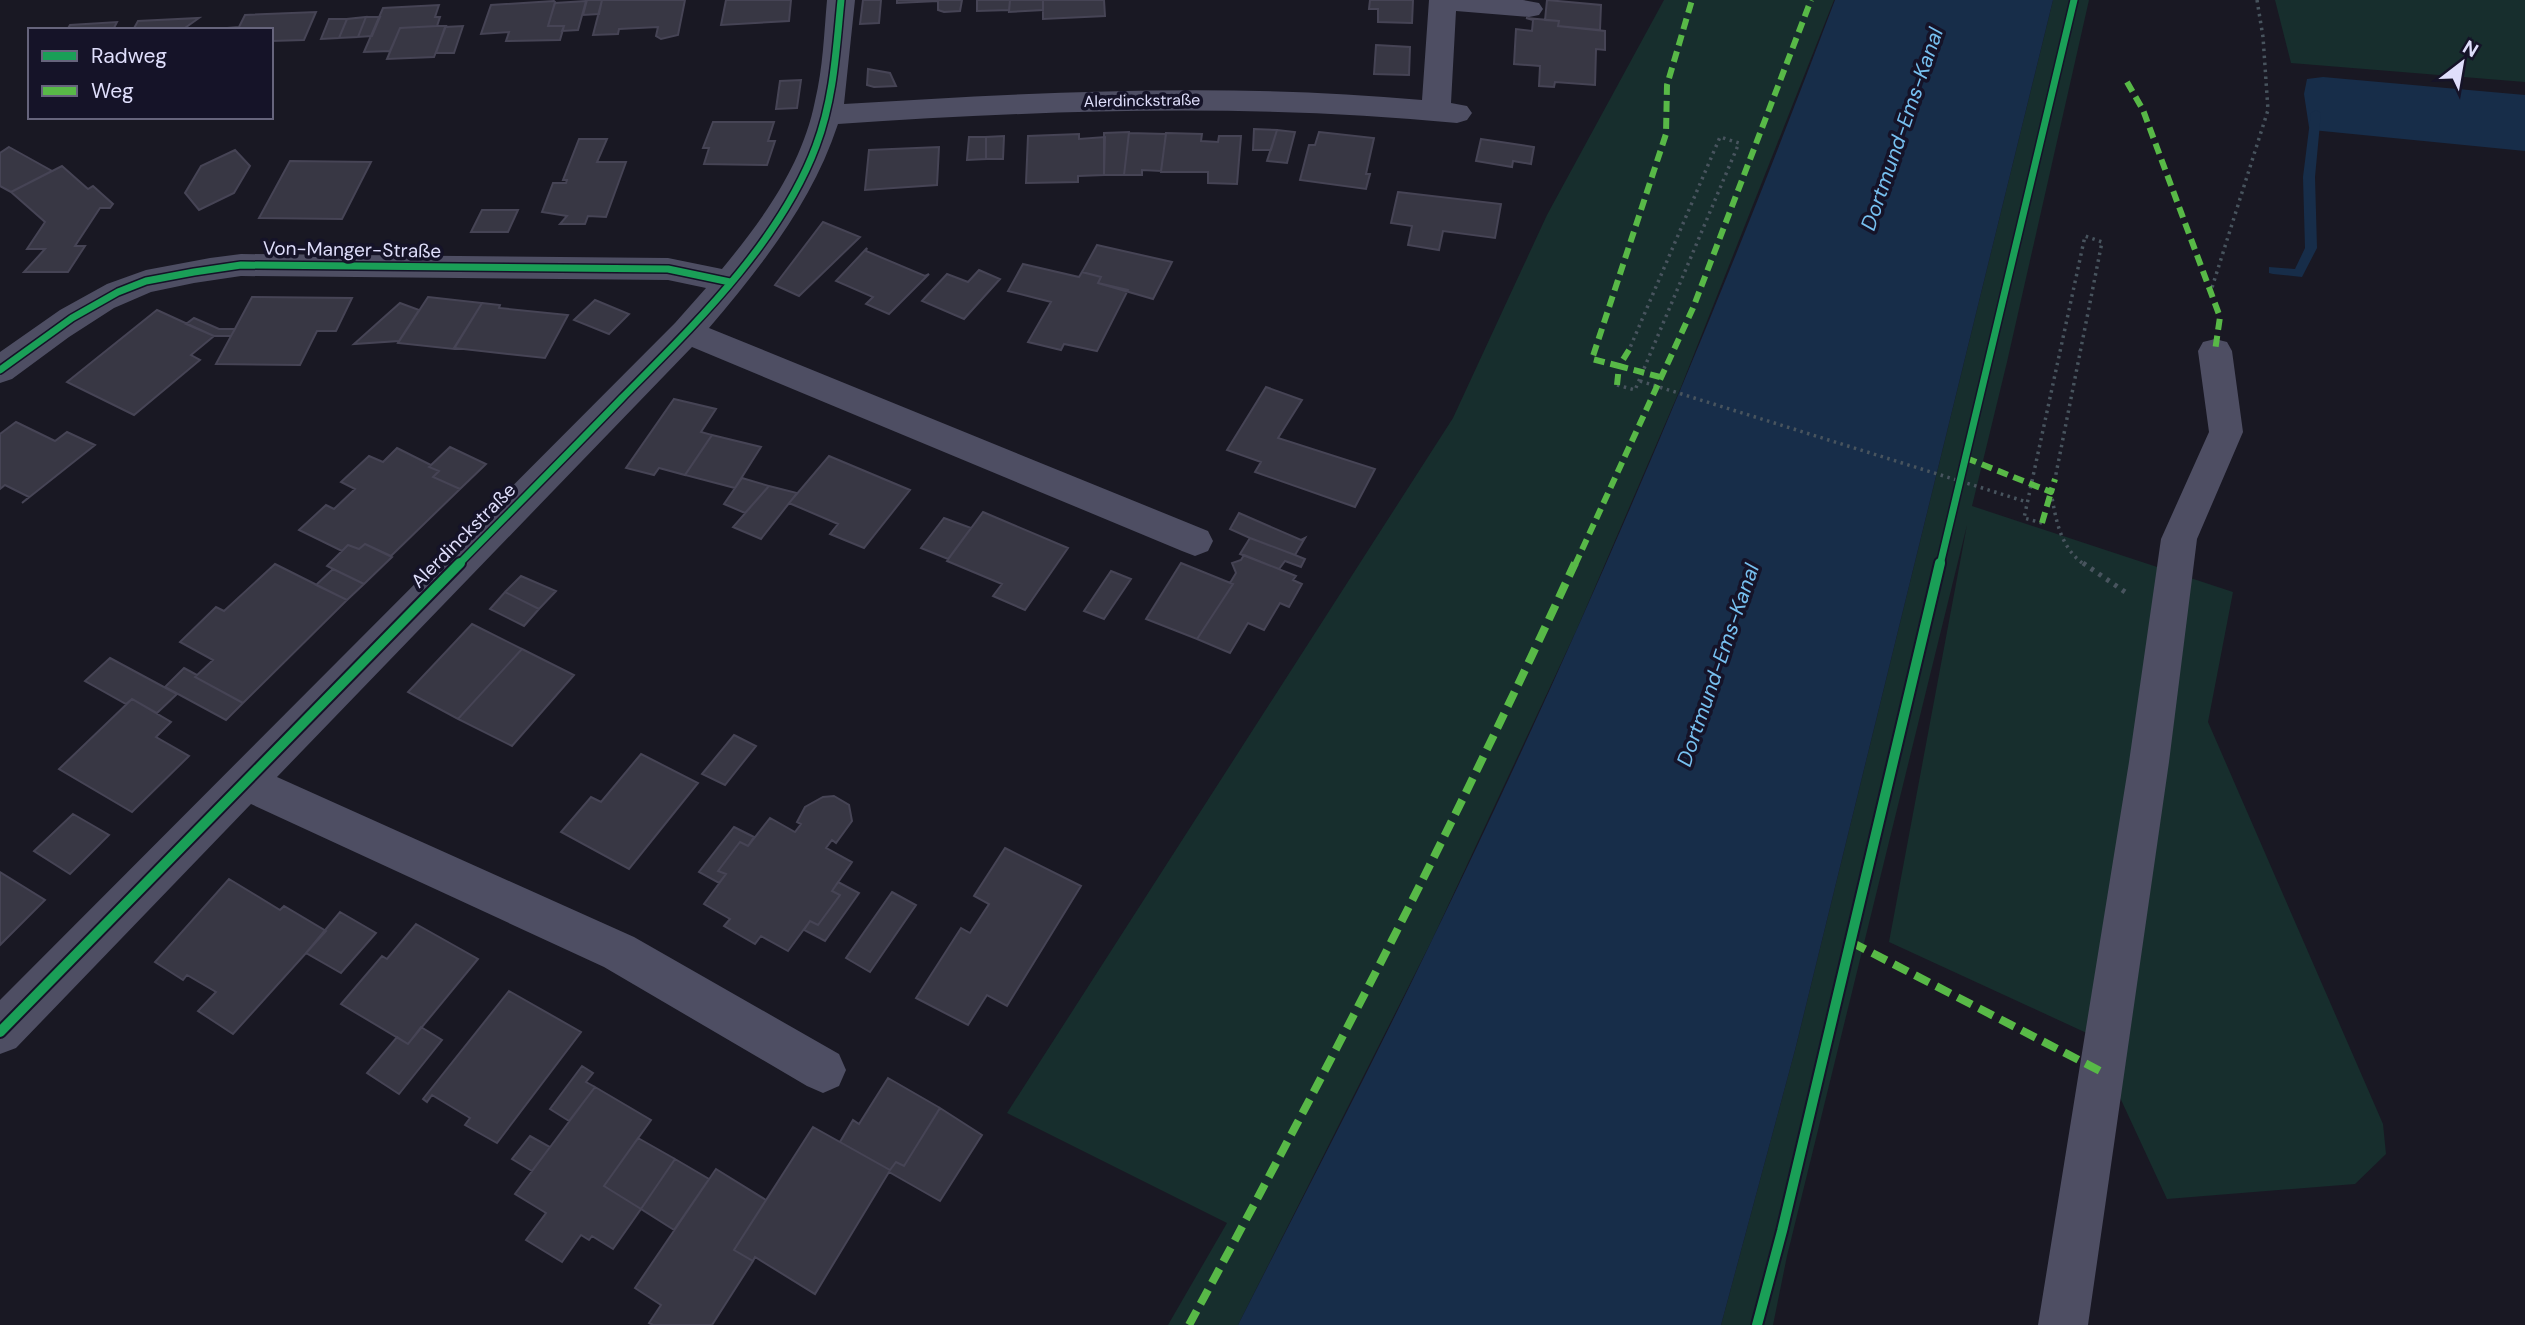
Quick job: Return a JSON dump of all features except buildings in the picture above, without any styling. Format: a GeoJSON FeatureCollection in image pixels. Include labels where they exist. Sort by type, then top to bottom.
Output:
{"type":"FeatureCollection","features":[{"type":"Feature","properties":{"kind":"street","name":"Alerdinckstraße"},"geometry":{"type":"LineString","coordinates":[[0,1032],[687,332],[730,282],[779,220],[808,169],[827,115],[841,0]]}},
{"type":"Feature","properties":{"kind":"street","name":"Alerdinckstraße"},"geometry":{"type":"LineString","coordinates":[[827,115],[991,104],[1160,98],[1387,106],[1446,112],[1443,0]]}},
{"type":"Feature","properties":{"kind":"street"},"geometry":{"type":"LineString","coordinates":[[1443,0],[1529,9]]}},
{"type":"Feature","properties":{"kind":"street","name":"Von-Manger-Straße"},"geometry":{"type":"LineString","coordinates":[[0,370],[49,332],[120,291],[177,275],[241,265],[668,269],[730,282]]}},
{"type":"Feature","properties":{"kind":"street"},"geometry":{"type":"LineString","coordinates":[[687,332],[1195,541]]}},
{"type":"Feature","properties":{"kind":"street"},"geometry":{"type":"LineString","coordinates":[[2063,1325],[2179,539],[2226,432],[2215,351]]}},
{"type":"Feature","properties":{"kind":"street"},"geometry":{"type":"LineString","coordinates":[[244,781],[619,952],[822,1070]]}},
{"type":"Feature","properties":{"kind":"path"},"geometry":{"type":"LineString","coordinates":[[2210,294],[2268,110],[2263,37],[2257,0]]}},
{"type":"Feature","properties":{"kind":"path"},"geometry":{"type":"LineString","coordinates":[[1617,385],[1635,390],[1640,381],[1739,143],[1720,137],[1629,350]]}},
{"type":"Feature","properties":{"kind":"path"},"geometry":{"type":"LineString","coordinates":[[2042,523],[2024,518],[2085,236],[2102,242],[2055,479]]}},
{"type":"Feature","properties":{"kind":"path"},"geometry":{"type":"LineString","coordinates":[[1640,381],[2027,502]]}},
{"type":"Feature","properties":{"kind":"path"},"geometry":{"type":"LineString","coordinates":[[2051,492],[2056,527],[2073,557],[2119,589],[2157,611],[2169,614]]}},
{"type":"Feature","properties":{"kind":"green space"},"geometry":{"type":"Polygon","coordinates":[[[1664,0],[1834,0],[1681,387],[1577,629],[1432,940],[1238,1325],[1168,1325],[1227,1223],[1007,1113],[1453,418],[1547,215],[1664,0]]]}},
{"type":"Feature","properties":{"kind":"green space"},"geometry":{"type":"Polygon","coordinates":[[[2053,0],[2089,0],[1972,506],[2233,592],[2208,722],[2383,1124],[2386,1154],[2355,1184],[2167,1199],[2091,1035],[1889,942],[1967,525],[1787,1256],[1773,1325],[1721,1325],[1795,1050],[2053,0]]]}},
{"type":"Feature","properties":{"kind":"green space"},"geometry":{"type":"Polygon","coordinates":[[[2275,0],[2525,0],[2525,82],[2291,63],[2275,0]]]}},
{"type":"Feature","properties":{"kind":"water","name":"Dortmund-Ems-Kanal"},"geometry":{"type":"Polygon","coordinates":[[[1835,0],[2053,0],[1795,1050],[1721,1325],[1238,1325],[1409,988],[1541,709],[1694,357],[1835,0]]]}},
{"type":"Feature","properties":{"kind":"water"},"geometry":{"type":"Polygon","coordinates":[[[2323,77],[2525,95],[2525,151],[2312,130],[2309,127],[2304,94],[2307,79],[2323,77]]]}},
{"type":"Feature","properties":{"kind":"waterway"},"geometry":{"type":"LineString","coordinates":[[2273,270],[2298,274],[2311,248],[2309,177],[2316,113]]}},
{"type":"Feature","properties":{"kind":"marked path"},"geometry":{"type":"LineString","coordinates":[[1617,385],[1619,366],[1592,359],[1666,134],[1667,85],[1692,0]]}},
{"type":"Feature","properties":{"kind":"marked path"},"geometry":{"type":"LineString","coordinates":[[1189,1325],[1305,1112],[1536,649],[1693,308],[1811,0]]}},
{"type":"Feature","properties":{"kind":"marked path"},"geometry":{"type":"LineString","coordinates":[[2127,82],[2143,110],[2220,317],[2215,351]]}},
{"type":"Feature","properties":{"kind":"marked path"},"geometry":{"type":"LineString","coordinates":[[1629,350],[1619,366],[1660,377]]}},
{"type":"Feature","properties":{"kind":"marked path"},"geometry":{"type":"LineString","coordinates":[[1966,458],[2051,492],[2055,479]]}},
{"type":"Feature","properties":{"kind":"marked path"},"geometry":{"type":"LineString","coordinates":[[2042,523],[2051,492]]}},
{"type":"Feature","properties":{"kind":"marked path"},"geometry":{"type":"LineString","coordinates":[[1851,942],[2102,1072]]}},
{"type":"Feature","properties":{"kind":"cycle path"},"geometry":{"type":"LineString","coordinates":[[0,1032],[687,332],[730,282],[786,206],[815,149],[832,90],[841,0]]}},
{"type":"Feature","properties":{"kind":"cycle path"},"geometry":{"type":"LineString","coordinates":[[1757,1325],[1782,1231],[2074,0]]}},
{"type":"Feature","properties":{"kind":"cycle path"},"geometry":{"type":"LineString","coordinates":[[0,370],[72,318],[118,292],[162,278],[241,265],[668,269],[730,282]]}}]}
